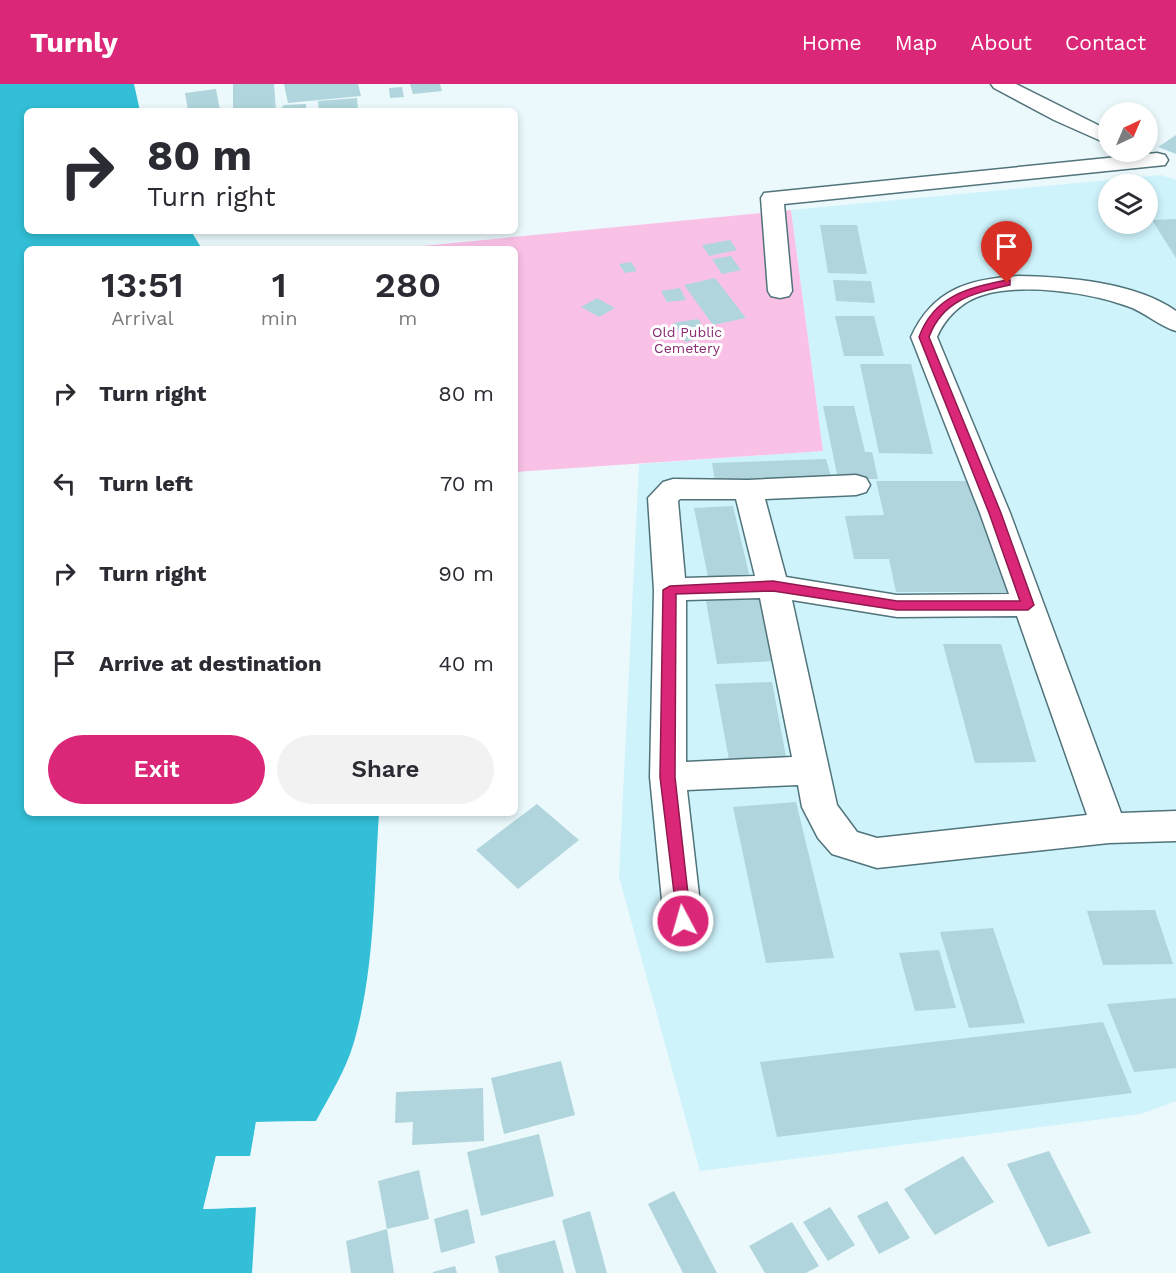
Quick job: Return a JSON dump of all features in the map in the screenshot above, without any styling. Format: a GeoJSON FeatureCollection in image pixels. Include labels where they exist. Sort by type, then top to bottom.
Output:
{"type":"FeatureCollection","features":[{"type":"Feature","properties":{"kind":"street"},"geometry":{"type":"LineString","coordinates":[[1001,84],[1098,133]]}},
{"type":"Feature","properties":{"kind":"street"},"geometry":{"type":"LineString","coordinates":[[780,291],[772,198],[1127,162]]}},
{"type":"Feature","properties":{"kind":"street"},"geometry":{"type":"LineString","coordinates":[[1108,828],[995,513],[924,337],[930,321],[948,304],[972,290],[1007,283],[1095,289],[1130,297],[1169,316],[1176,323]]}},
{"type":"Feature","properties":{"kind":"street"},"geometry":{"type":"LineString","coordinates":[[683,921],[668,777],[670,590],[662,503],[666,493],[673,489],[748,490],[856,485]]}},
{"type":"Feature","properties":{"kind":"street"},"geometry":{"type":"LineString","coordinates":[[748,490],[773,586],[820,807],[831,827],[845,843],[877,853],[1108,828],[1176,826]]}},
{"type":"Feature","properties":{"kind":"street"},"geometry":{"type":"LineString","coordinates":[[670,590],[773,586],[897,606],[1028,605]]}},
{"type":"Feature","properties":{"kind":"street"},"geometry":{"type":"LineString","coordinates":[[668,777],[811,770]]}},
{"type":"Feature","properties":{"kind":"shaded area"},"geometry":{"type":"Polygon","coordinates":[[[1158,175],[1176,180],[1176,1101],[1141,1114],[700,1171],[619,877],[639,464],[823,451],[791,210],[1098,181],[1098,234],[1158,234],[1158,175]]]}},
{"type":"Feature","properties":{"kind":"green space","name":"Old Public Cemetery"},"geometry":{"type":"Polygon","coordinates":[[[791,210],[823,451],[518,472],[518,246],[422,246],[791,210]]]}},
{"type":"Feature","properties":{"kind":"water"},"geometry":{"type":"Polygon","coordinates":[[[0,84],[134,84],[139,108],[24,108],[24,234],[193,234],[200,246],[24,246],[24,816],[379,816],[370,958],[361,1014],[351,1052],[316,1121],[256,1122],[251,1156],[216,1156],[204,1209],[256,1207],[252,1273],[0,1273],[0,84]]]}},
{"type":"Feature","properties":{"kind":"pier"},"geometry":{"type":"Polygon","coordinates":[[[320,1121],[316,1124],[258,1125],[252,1158],[218,1159],[207,1206],[256,1204],[259,1207],[203,1209],[216,1156],[250,1156],[256,1122],[320,1121]]]}},
{"type":"Feature","properties":{"kind":"building"},"geometry":{"type":"Polygon","coordinates":[[[233,84],[274,84],[276,108],[233,108],[233,84]]]}},
{"type":"Feature","properties":{"kind":"building"},"geometry":{"type":"Polygon","coordinates":[[[284,84],[358,84],[361,96],[288,103],[284,84]]]}},
{"type":"Feature","properties":{"kind":"building"},"geometry":{"type":"Polygon","coordinates":[[[410,84],[440,84],[442,91],[413,94],[410,84]]]}},
{"type":"Feature","properties":{"kind":"building"},"geometry":{"type":"Polygon","coordinates":[[[402,87],[404,97],[390,98],[389,88],[402,87]]]}},
{"type":"Feature","properties":{"kind":"building"},"geometry":{"type":"Polygon","coordinates":[[[216,89],[220,108],[188,108],[185,93],[216,89]]]}},
{"type":"Feature","properties":{"kind":"building"},"geometry":{"type":"Polygon","coordinates":[[[357,98],[358,108],[319,108],[318,101],[357,98]]]}},
{"type":"Feature","properties":{"kind":"building"},"geometry":{"type":"Polygon","coordinates":[[[306,104],[306,108],[282,108],[284,105],[306,104]]]}},
{"type":"Feature","properties":{"kind":"building"},"geometry":{"type":"Polygon","coordinates":[[[1176,135],[1176,154],[1158,147],[1176,135]]]}},
{"type":"Feature","properties":{"kind":"building"},"geometry":{"type":"Polygon","coordinates":[[[1176,219],[1176,258],[1158,230],[1158,220],[1176,219]]]}},
{"type":"Feature","properties":{"kind":"building"},"geometry":{"type":"Polygon","coordinates":[[[820,225],[857,225],[867,274],[828,273],[820,225]]]}},
{"type":"Feature","properties":{"kind":"building"},"geometry":{"type":"Polygon","coordinates":[[[730,240],[737,250],[709,256],[702,245],[730,240]]]}},
{"type":"Feature","properties":{"kind":"building"},"geometry":{"type":"Polygon","coordinates":[[[731,256],[741,270],[722,274],[712,259],[731,256]]]}},
{"type":"Feature","properties":{"kind":"building"},"geometry":{"type":"Polygon","coordinates":[[[631,262],[637,271],[625,273],[619,264],[631,262]]]}},
{"type":"Feature","properties":{"kind":"building"},"geometry":{"type":"Polygon","coordinates":[[[715,278],[746,318],[713,325],[684,285],[715,278]]]}},
{"type":"Feature","properties":{"kind":"building"},"geometry":{"type":"Polygon","coordinates":[[[833,280],[871,281],[875,303],[836,301],[833,280]]]}},
{"type":"Feature","properties":{"kind":"building"},"geometry":{"type":"Polygon","coordinates":[[[680,288],[686,300],[667,302],[661,291],[680,288]]]}},
{"type":"Feature","properties":{"kind":"building"},"geometry":{"type":"Polygon","coordinates":[[[597,298],[615,308],[599,317],[581,307],[597,298]]]}},
{"type":"Feature","properties":{"kind":"building"},"geometry":{"type":"Polygon","coordinates":[[[835,316],[874,316],[884,356],[844,356],[835,316]]]}},
{"type":"Feature","properties":{"kind":"building"},"geometry":{"type":"Polygon","coordinates":[[[698,319],[710,337],[685,342],[673,323],[698,319]]]}},
{"type":"Feature","properties":{"kind":"building"},"geometry":{"type":"Polygon","coordinates":[[[860,364],[911,364],[933,454],[879,453],[860,364]]]}},
{"type":"Feature","properties":{"kind":"building"},"geometry":{"type":"Polygon","coordinates":[[[823,406],[854,406],[865,452],[872,452],[878,479],[838,479],[823,406]]]}},
{"type":"Feature","properties":{"kind":"building"},"geometry":{"type":"Polygon","coordinates":[[[826,459],[833,483],[716,487],[712,463],[826,459]]]}},
{"type":"Feature","properties":{"kind":"building"},"geometry":{"type":"Polygon","coordinates":[[[876,481],[976,481],[1009,592],[896,592],[889,559],[854,559],[845,516],[884,515],[876,481]]]}},
{"type":"Feature","properties":{"kind":"building"},"geometry":{"type":"Polygon","coordinates":[[[733,506],[749,574],[708,577],[694,508],[733,506]]]}},
{"type":"Feature","properties":{"kind":"building"},"geometry":{"type":"Polygon","coordinates":[[[764,598],[777,661],[717,664],[706,601],[764,598]]]}},
{"type":"Feature","properties":{"kind":"building"},"geometry":{"type":"Polygon","coordinates":[[[943,644],[1001,644],[1036,762],[975,763],[943,644]]]}},
{"type":"Feature","properties":{"kind":"building"},"geometry":{"type":"Polygon","coordinates":[[[772,682],[787,762],[730,765],[715,684],[772,682]]]}},
{"type":"Feature","properties":{"kind":"building"},"geometry":{"type":"Polygon","coordinates":[[[796,802],[834,958],[766,963],[733,807],[796,802]]]}},
{"type":"Feature","properties":{"kind":"building"},"geometry":{"type":"Polygon","coordinates":[[[537,804],[579,840],[518,889],[476,850],[537,804]]]}},
{"type":"Feature","properties":{"kind":"building"},"geometry":{"type":"Polygon","coordinates":[[[1155,910],[1173,964],[1103,965],[1087,911],[1155,910]]]}},
{"type":"Feature","properties":{"kind":"building"},"geometry":{"type":"Polygon","coordinates":[[[993,928],[1025,1023],[969,1028],[940,932],[993,928]]]}},
{"type":"Feature","properties":{"kind":"building"},"geometry":{"type":"Polygon","coordinates":[[[939,950],[956,1008],[915,1011],[899,953],[939,950]]]}},
{"type":"Feature","properties":{"kind":"building"},"geometry":{"type":"Polygon","coordinates":[[[1176,998],[1176,1068],[1134,1072],[1107,1004],[1176,998]]]}},
{"type":"Feature","properties":{"kind":"building"},"geometry":{"type":"Polygon","coordinates":[[[1103,1022],[1132,1093],[777,1137],[760,1062],[1103,1022]]]}},
{"type":"Feature","properties":{"kind":"building"},"geometry":{"type":"Polygon","coordinates":[[[561,1061],[575,1115],[504,1134],[491,1078],[561,1061]]]}},
{"type":"Feature","properties":{"kind":"building"},"geometry":{"type":"Polygon","coordinates":[[[483,1088],[484,1141],[412,1145],[413,1122],[395,1123],[396,1092],[483,1088]]]}},
{"type":"Feature","properties":{"kind":"building"},"geometry":{"type":"Polygon","coordinates":[[[539,1134],[554,1196],[481,1216],[467,1152],[539,1134]]]}},
{"type":"Feature","properties":{"kind":"building"},"geometry":{"type":"Polygon","coordinates":[[[1049,1151],[1091,1233],[1048,1247],[1007,1164],[1049,1151]]]}},
{"type":"Feature","properties":{"kind":"building"},"geometry":{"type":"Polygon","coordinates":[[[963,1156],[994,1202],[935,1235],[904,1189],[963,1156]]]}},
{"type":"Feature","properties":{"kind":"building"},"geometry":{"type":"Polygon","coordinates":[[[419,1170],[429,1219],[387,1229],[378,1181],[419,1170]]]}},
{"type":"Feature","properties":{"kind":"building"},"geometry":{"type":"Polygon","coordinates":[[[674,1191],[717,1273],[683,1273],[648,1204],[674,1191]]]}},
{"type":"Feature","properties":{"kind":"building"},"geometry":{"type":"Polygon","coordinates":[[[887,1201],[910,1238],[879,1254],[857,1216],[887,1201]]]}},
{"type":"Feature","properties":{"kind":"building"},"geometry":{"type":"Polygon","coordinates":[[[830,1207],[855,1245],[828,1261],[803,1222],[830,1207]]]}},
{"type":"Feature","properties":{"kind":"building"},"geometry":{"type":"Polygon","coordinates":[[[468,1209],[475,1243],[441,1253],[434,1219],[468,1209]]]}},
{"type":"Feature","properties":{"kind":"building"},"geometry":{"type":"Polygon","coordinates":[[[590,1211],[607,1273],[576,1273],[562,1220],[590,1211]]]}},
{"type":"Feature","properties":{"kind":"building"},"geometry":{"type":"Polygon","coordinates":[[[792,1222],[819,1266],[806,1273],[765,1273],[749,1246],[792,1222]]]}},
{"type":"Feature","properties":{"kind":"building"},"geometry":{"type":"Polygon","coordinates":[[[387,1229],[394,1273],[351,1273],[346,1241],[387,1229]]]}},
{"type":"Feature","properties":{"kind":"building"},"geometry":{"type":"Polygon","coordinates":[[[555,1240],[564,1273],[499,1273],[495,1256],[555,1240]]]}},
{"type":"Feature","properties":{"kind":"building"},"geometry":{"type":"Polygon","coordinates":[[[455,1266],[457,1273],[433,1273],[433,1272],[455,1266]]]}},
{"type":"Feature","properties":{"kind":"route"},"geometry":{"type":"LineString","coordinates":[[683,921],[668,777],[670,590],[773,586],[897,606],[1028,605],[995,513],[924,337],[930,321],[948,304],[972,290],[1007,283]]}}]}
